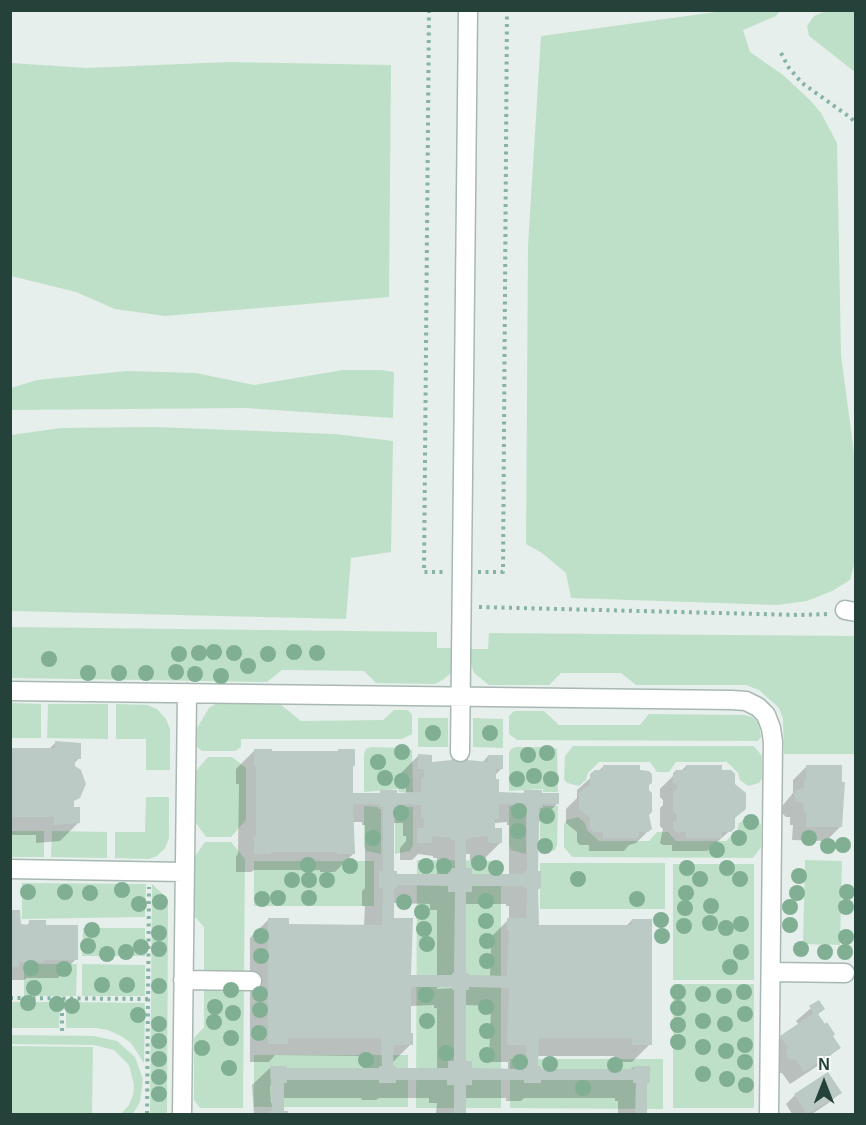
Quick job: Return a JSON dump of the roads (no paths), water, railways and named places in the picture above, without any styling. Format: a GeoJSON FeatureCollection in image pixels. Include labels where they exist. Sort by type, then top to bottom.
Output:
{"type":"FeatureCollection","features":[{"type":"Feature","properties":{"kind":"street"},"geometry":{"type":"LineString","coordinates":[[460,752],[468,10]]}},
{"type":"Feature","properties":{"kind":"street"},"geometry":{"type":"LineString","coordinates":[[10,691],[732,700],[746,701],[758,707],[766,715],[773,742],[770,1114]]}},
{"type":"Feature","properties":{"kind":"street"},"geometry":{"type":"LineString","coordinates":[[182,1114],[187,693]]}},
{"type":"Feature","properties":{"kind":"street"},"geometry":{"type":"LineString","coordinates":[[10,869],[184,872]]}},
{"type":"Feature","properties":{"kind":"street"},"geometry":{"type":"LineString","coordinates":[[771,972],[845,973]]}},
{"type":"Feature","properties":{"kind":"street"},"geometry":{"type":"LineString","coordinates":[[183,980],[252,981]]}}]}
